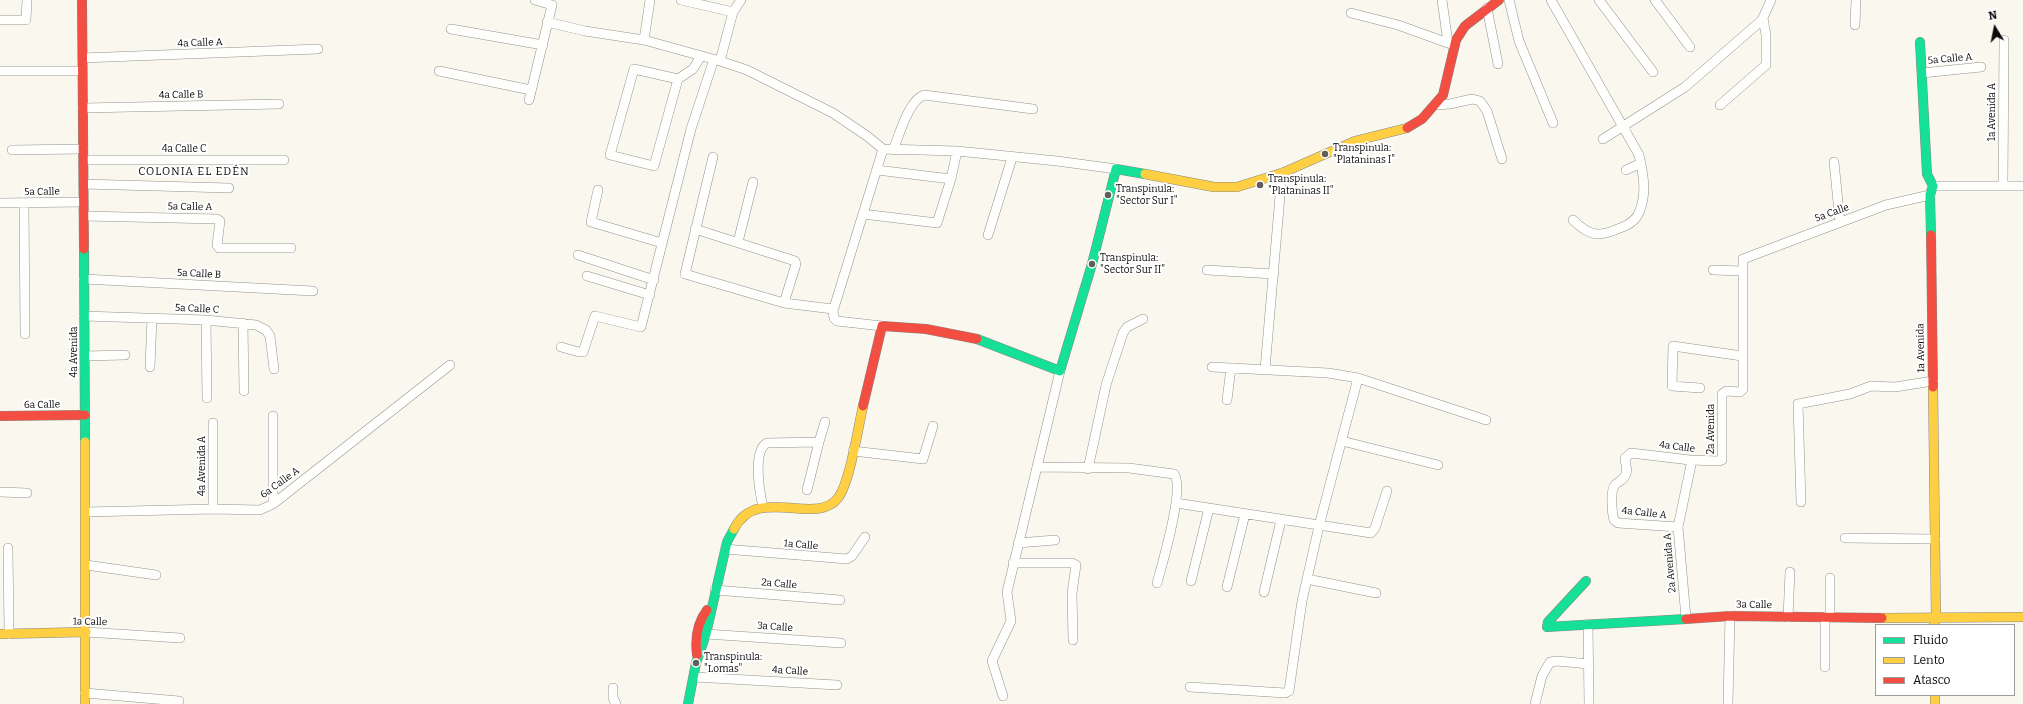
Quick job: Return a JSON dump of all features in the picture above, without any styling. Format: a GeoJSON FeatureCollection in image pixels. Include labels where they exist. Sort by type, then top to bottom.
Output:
{"type":"FeatureCollection","features":[{"type":"Feature","properties":{"kind":"street"},"geometry":{"type":"LineString","coordinates":[[0,20],[26,20],[27,0]]}},
{"type":"Feature","properties":{"kind":"street","name":"4a Avenida"},"geometry":{"type":"LineString","coordinates":[[82,0],[86,512],[85,704]]}},
{"type":"Feature","properties":{"kind":"street"},"geometry":{"type":"LineString","coordinates":[[529,100],[551,4],[535,0]]}},
{"type":"Feature","properties":{"kind":"street"},"geometry":{"type":"LineString","coordinates":[[644,40],[650,0]]}},
{"type":"Feature","properties":{"kind":"street"},"geometry":{"type":"LineString","coordinates":[[681,0],[733,12]]}},
{"type":"Feature","properties":{"kind":"street"},"geometry":{"type":"LineString","coordinates":[[561,347],[583,352],[594,317],[596,316],[641,327],[691,128],[717,60],[733,12],[741,0]]}},
{"type":"Feature","properties":{"kind":"street"},"geometry":{"type":"LineString","coordinates":[[548,22],[585,31],[644,40],[717,60],[774,83],[833,113],[867,136],[882,149],[957,152],[1057,161],[1116,169],[1223,188],[1248,184],[1282,173],[1351,143],[1406,129],[1415,124],[1435,106],[1443,94],[1452,43],[1442,0]]}},
{"type":"Feature","properties":{"kind":"street"},"geometry":{"type":"LineString","coordinates":[[1452,43],[1465,26],[1499,0]]}},
{"type":"Feature","properties":{"kind":"street"},"geometry":{"type":"LineString","coordinates":[[1509,0],[1519,41],[1553,123]]}},
{"type":"Feature","properties":{"kind":"street"},"geometry":{"type":"LineString","coordinates":[[1551,0],[1639,155],[1644,192],[1640,212],[1635,220],[1612,233],[1598,234],[1582,230],[1573,220]]}},
{"type":"Feature","properties":{"kind":"street"},"geometry":{"type":"LineString","coordinates":[[1600,0],[1653,72]]}},
{"type":"Feature","properties":{"kind":"street"},"geometry":{"type":"LineString","coordinates":[[1655,0],[1690,47]]}},
{"type":"Feature","properties":{"kind":"street"},"geometry":{"type":"LineString","coordinates":[[1603,139],[1685,88],[1763,18],[1771,0]]}},
{"type":"Feature","properties":{"kind":"street"},"geometry":{"type":"LineString","coordinates":[[1855,25],[1856,0]]}},
{"type":"Feature","properties":{"kind":"street"},"geometry":{"type":"LineString","coordinates":[[1487,8],[1498,64]]}},
{"type":"Feature","properties":{"kind":"street"},"geometry":{"type":"LineString","coordinates":[[1351,13],[1398,25],[1452,43]]}},
{"type":"Feature","properties":{"kind":"street"},"geometry":{"type":"LineString","coordinates":[[1720,105],[1766,65],[1766,42],[1763,18]]}},
{"type":"Feature","properties":{"kind":"street"},"geometry":{"type":"LineString","coordinates":[[452,29],[542,45]]}},
{"type":"Feature","properties":{"kind":"street","name":"1a Avenida A"},"geometry":{"type":"LineString","coordinates":[[2002,185],[2004,40]]}},
{"type":"Feature","properties":{"kind":"street"},"geometry":{"type":"LineString","coordinates":[[1920,42],[1927,174],[1933,186],[2023,186]]}},
{"type":"Feature","properties":{"kind":"street","name":"4a Calle A"},"geometry":{"type":"LineString","coordinates":[[82,58],[318,49]]}},
{"type":"Feature","properties":{"kind":"street"},"geometry":{"type":"LineString","coordinates":[[678,79],[634,70],[610,155],[654,166],[678,79],[693,69],[701,56]]}},
{"type":"Feature","properties":{"kind":"street","name":"5a Calle A"},"geometry":{"type":"LineString","coordinates":[[1922,73],[1981,67]]}},
{"type":"Feature","properties":{"kind":"street"},"geometry":{"type":"LineString","coordinates":[[0,71],[83,70]]}},
{"type":"Feature","properties":{"kind":"street"},"geometry":{"type":"LineString","coordinates":[[439,71],[531,90]]}},
{"type":"Feature","properties":{"kind":"street"},"geometry":{"type":"LineString","coordinates":[[893,150],[912,105],[917,97],[924,95],[1033,109]]}},
{"type":"Feature","properties":{"kind":"street"},"geometry":{"type":"LineString","coordinates":[[1435,106],[1472,99],[1480,101],[1487,112],[1502,159]]}},
{"type":"Feature","properties":{"kind":"street","name":"4a Calle B"},"geometry":{"type":"LineString","coordinates":[[83,108],[279,104]]}},
{"type":"Feature","properties":{"kind":"street"},"geometry":{"type":"LineString","coordinates":[[12,150],[83,149]]}},
{"type":"Feature","properties":{"kind":"street"},"geometry":{"type":"LineString","coordinates":[[882,149],[877,170],[833,309],[834,318],[838,321],[926,329],[979,339],[1060,371]]}},
{"type":"Feature","properties":{"kind":"street"},"geometry":{"type":"LineString","coordinates":[[863,214],[937,223],[951,178],[957,152]]}},
{"type":"Feature","properties":{"kind":"street"},"geometry":{"type":"LineString","coordinates":[[713,157],[685,274],[784,303],[833,309]]}},
{"type":"Feature","properties":{"kind":"street"},"geometry":{"type":"LineString","coordinates":[[988,235],[1012,158]]}},
{"type":"Feature","properties":{"kind":"street","name":"4a Calle C"},"geometry":{"type":"LineString","coordinates":[[83,160],[284,160]]}},
{"type":"Feature","properties":{"kind":"street"},"geometry":{"type":"LineString","coordinates":[[1834,162],[1840,222]]}},
{"type":"Feature","properties":{"kind":"street"},"geometry":{"type":"LineString","coordinates":[[1626,170],[1641,163]]}},
{"type":"Feature","properties":{"kind":"street"},"geometry":{"type":"LineString","coordinates":[[1003,696],[992,663],[1012,621],[1007,594],[1013,563],[1038,467],[1060,371],[1092,264],[1116,169]]}},
{"type":"Feature","properties":{"kind":"street"},"geometry":{"type":"LineString","coordinates":[[877,170],[951,178]]}},
{"type":"Feature","properties":{"kind":"street"},"geometry":{"type":"LineString","coordinates":[[1265,369],[1282,173]]}},
{"type":"Feature","properties":{"kind":"street"},"geometry":{"type":"LineString","coordinates":[[738,242],[753,182]]}},
{"type":"Feature","properties":{"kind":"street"},"geometry":{"type":"LineString","coordinates":[[83,184],[229,188]]}},
{"type":"Feature","properties":{"kind":"street","name":"1a Avenida"},"geometry":{"type":"LineString","coordinates":[[1933,186],[1930,195],[1935,622]]}},
{"type":"Feature","properties":{"kind":"street"},"geometry":{"type":"LineString","coordinates":[[598,190],[591,222],[662,244]]}},
{"type":"Feature","properties":{"kind":"street","name":"5a Calle"},"geometry":{"type":"LineString","coordinates":[[1742,271],[1744,258],[1886,205],[1930,195]]}},
{"type":"Feature","properties":{"kind":"street","name":"5a Calle"},"geometry":{"type":"LineString","coordinates":[[0,203],[84,202]]}},
{"type":"Feature","properties":{"kind":"street"},"geometry":{"type":"LineString","coordinates":[[24,203],[25,334]]}},
{"type":"Feature","properties":{"kind":"street","name":"5a Calle A"},"geometry":{"type":"LineString","coordinates":[[84,216],[217,218],[220,221],[218,248],[290,248]]}},
{"type":"Feature","properties":{"kind":"street"},"geometry":{"type":"LineString","coordinates":[[695,229],[796,262],[784,303]]}},
{"type":"Feature","properties":{"kind":"street"},"geometry":{"type":"LineString","coordinates":[[578,255],[654,280]]}},
{"type":"Feature","properties":{"kind":"street"},"geometry":{"type":"LineString","coordinates":[[1207,270],[1274,274]]}},
{"type":"Feature","properties":{"kind":"street"},"geometry":{"type":"LineString","coordinates":[[1700,388],[1672,386],[1673,346],[1742,356],[1742,271],[1713,270]]}},
{"type":"Feature","properties":{"kind":"street"},"geometry":{"type":"LineString","coordinates":[[587,276],[650,295]]}},
{"type":"Feature","properties":{"kind":"street","name":"5a Calle B"},"geometry":{"type":"LineString","coordinates":[[84,279],[313,291]]}},
{"type":"Feature","properties":{"kind":"street","name":"5a Calle C"},"geometry":{"type":"LineString","coordinates":[[84,316],[206,320],[261,326],[268,333],[274,369]]}},
{"type":"Feature","properties":{"kind":"street"},"geometry":{"type":"LineString","coordinates":[[150,367],[152,318]]}},
{"type":"Feature","properties":{"kind":"street"},"geometry":{"type":"LineString","coordinates":[[1088,469],[1106,385],[1123,333],[1127,327],[1143,319]]}},
{"type":"Feature","properties":{"kind":"street"},"geometry":{"type":"LineString","coordinates":[[206,320],[207,398]]}},
{"type":"Feature","properties":{"kind":"street"},"geometry":{"type":"LineString","coordinates":[[243,323],[244,391]]}},
{"type":"Feature","properties":{"kind":"street"},"geometry":{"type":"LineString","coordinates":[[688,704],[698,659],[706,634],[711,606],[725,549],[729,537],[738,522],[750,512],[763,507],[779,506],[819,508],[832,504],[842,492],[882,326]]}},
{"type":"Feature","properties":{"kind":"street"},"geometry":{"type":"LineString","coordinates":[[85,356],[125,355]]}},
{"type":"Feature","properties":{"kind":"street","name":"2a Avenida"},"geometry":{"type":"LineString","coordinates":[[1721,461],[1722,394],[1726,391],[1742,391],[1742,356]]}},
{"type":"Feature","properties":{"kind":"street","name":"6a Calle A"},"geometry":{"type":"LineString","coordinates":[[86,512],[213,508],[260,510],[273,504],[450,365]]}},
{"type":"Feature","properties":{"kind":"street"},"geometry":{"type":"LineString","coordinates":[[1212,367],[1328,373],[1358,378],[1486,420]]}},
{"type":"Feature","properties":{"kind":"street"},"geometry":{"type":"LineString","coordinates":[[1227,400],[1231,368]]}},
{"type":"Feature","properties":{"kind":"street"},"geometry":{"type":"LineString","coordinates":[[1190,688],[1288,692],[1298,622],[1307,579],[1319,526],[1358,378]]}},
{"type":"Feature","properties":{"kind":"street"},"geometry":{"type":"LineString","coordinates":[[1801,502],[1798,404],[1843,396],[1871,386],[1932,384]]}},
{"type":"Feature","properties":{"kind":"street","name":"6a Calle"},"geometry":{"type":"LineString","coordinates":[[0,416],[85,415]]}},
{"type":"Feature","properties":{"kind":"street"},"geometry":{"type":"LineString","coordinates":[[273,416],[273,504]]}},
{"type":"Feature","properties":{"kind":"street"},"geometry":{"type":"LineString","coordinates":[[807,490],[818,442],[825,422]]}},
{"type":"Feature","properties":{"kind":"street","name":"4a Avenida A"},"geometry":{"type":"LineString","coordinates":[[213,423],[213,508]]}},
{"type":"Feature","properties":{"kind":"street"},"geometry":{"type":"LineString","coordinates":[[853,451],[923,459],[933,426]]}},
{"type":"Feature","properties":{"kind":"street"},"geometry":{"type":"LineString","coordinates":[[1342,441],[1438,465]]}},
{"type":"Feature","properties":{"kind":"street"},"geometry":{"type":"LineString","coordinates":[[763,507],[757,472],[763,445],[768,443],[818,442]]}},
{"type":"Feature","properties":{"kind":"street","name":"4a Calle A"},"geometry":{"type":"LineString","coordinates":[[1631,452],[1625,458],[1627,472],[1613,489],[1614,520],[1618,523],[1628,525],[1678,527]]}},
{"type":"Feature","properties":{"kind":"street","name":"4a Calle"},"geometry":{"type":"LineString","coordinates":[[1631,452],[1692,460],[1721,461]]}},
{"type":"Feature","properties":{"kind":"street","name":"2a Avenida A"},"geometry":{"type":"LineString","coordinates":[[1686,618],[1678,527],[1692,460]]}},
{"type":"Feature","properties":{"kind":"street"},"geometry":{"type":"LineString","coordinates":[[1038,467],[1088,469],[1129,468],[1174,474],[1178,479],[1176,503],[1157,583]]}},
{"type":"Feature","properties":{"kind":"street"},"geometry":{"type":"LineString","coordinates":[[1176,503],[1372,533],[1387,491]]}},
{"type":"Feature","properties":{"kind":"street"},"geometry":{"type":"LineString","coordinates":[[0,492],[27,493]]}},
{"type":"Feature","properties":{"kind":"street"},"geometry":{"type":"LineString","coordinates":[[1191,581],[1209,508]]}},
{"type":"Feature","properties":{"kind":"street"},"geometry":{"type":"LineString","coordinates":[[1227,587],[1245,514]]}},
{"type":"Feature","properties":{"kind":"street"},"geometry":{"type":"LineString","coordinates":[[1264,592],[1281,520]]}},
{"type":"Feature","properties":{"kind":"street","name":"1a Calle"},"geometry":{"type":"LineString","coordinates":[[725,549],[847,559],[852,556],[865,537]]}},
{"type":"Feature","properties":{"kind":"street"},"geometry":{"type":"LineString","coordinates":[[1845,538],[1935,540]]}},
{"type":"Feature","properties":{"kind":"street"},"geometry":{"type":"LineString","coordinates":[[1018,544],[1055,540]]}},
{"type":"Feature","properties":{"kind":"street"},"geometry":{"type":"LineString","coordinates":[[5,634],[8,548]]}},
{"type":"Feature","properties":{"kind":"street"},"geometry":{"type":"LineString","coordinates":[[1013,563],[1072,563],[1076,565],[1072,593],[1073,640]]}},
{"type":"Feature","properties":{"kind":"street"},"geometry":{"type":"LineString","coordinates":[[86,565],[156,575]]}},
{"type":"Feature","properties":{"kind":"street"},"geometry":{"type":"LineString","coordinates":[[1788,617],[1790,572]]}},
{"type":"Feature","properties":{"kind":"street"},"geometry":{"type":"LineString","coordinates":[[1825,667],[1830,578]]}},
{"type":"Feature","properties":{"kind":"street"},"geometry":{"type":"LineString","coordinates":[[1307,579],[1376,593]]}},
{"type":"Feature","properties":{"kind":"street","name":"3a Calle"},"geometry":{"type":"LineString","coordinates":[[1586,581],[1546,626],[1730,616],[1827,617],[1935,622],[2023,617]]}},
{"type":"Feature","properties":{"kind":"street","name":"2a Calle"},"geometry":{"type":"LineString","coordinates":[[715,590],[840,600]]}},
{"type":"Feature","properties":{"kind":"street"},"geometry":{"type":"LineString","coordinates":[[698,659],[696,633],[702,615],[711,606]]}},
{"type":"Feature","properties":{"kind":"street"},"geometry":{"type":"LineString","coordinates":[[1728,704],[1730,616]]}},
{"type":"Feature","properties":{"kind":"street"},"geometry":{"type":"LineString","coordinates":[[1588,624],[1590,704]]}},
{"type":"Feature","properties":{"kind":"street","name":"1a Calle"},"geometry":{"type":"LineString","coordinates":[[5,634],[86,632],[180,638]]}},
{"type":"Feature","properties":{"kind":"street","name":"3a Calle"},"geometry":{"type":"LineString","coordinates":[[706,634],[842,643]]}},
{"type":"Feature","properties":{"kind":"street"},"geometry":{"type":"LineString","coordinates":[[1535,704],[1542,676],[1550,662],[1557,661],[1589,664]]}},
{"type":"Feature","properties":{"kind":"street","name":"4a Calle"},"geometry":{"type":"LineString","coordinates":[[694,678],[837,684]]}},
{"type":"Feature","properties":{"kind":"street"},"geometry":{"type":"LineString","coordinates":[[613,688],[613,698],[616,704]]}},
{"type":"Feature","properties":{"kind":"street"},"geometry":{"type":"LineString","coordinates":[[85,693],[179,702]]}},
{"type":"Feature","properties":{"kind":"traffic: fast"},"geometry":{"type":"LineString","coordinates":[[1920,42],[1927,174],[1933,186],[1930,195],[1931,235]]}},
{"type":"Feature","properties":{"kind":"traffic: fast"},"geometry":{"type":"LineString","coordinates":[[977,339],[1060,371],[1092,264],[1116,169],[1145,174]]}},
{"type":"Feature","properties":{"kind":"traffic: fast"},"geometry":{"type":"LineString","coordinates":[[84,249],[85,442]]}},
{"type":"Feature","properties":{"kind":"traffic: fast"},"geometry":{"type":"LineString","coordinates":[[688,704],[696,663],[706,634],[727,542],[734,529]]}},
{"type":"Feature","properties":{"kind":"traffic: fast"},"geometry":{"type":"LineString","coordinates":[[1586,581],[1548,622],[1547,627],[1686,619]]}},
{"type":"Feature","properties":{"kind":"traffic: slow"},"geometry":{"type":"LineString","coordinates":[[1145,174],[1214,187],[1237,187],[1282,173],[1355,141],[1407,128]]}},
{"type":"Feature","properties":{"kind":"traffic: slow"},"geometry":{"type":"LineString","coordinates":[[1933,387],[1936,619],[1934,624]]}},
{"type":"Feature","properties":{"kind":"traffic: slow"},"geometry":{"type":"LineString","coordinates":[[734,529],[744,516],[757,509],[771,507],[816,509],[828,506],[838,498],[850,468],[863,406]]}},
{"type":"Feature","properties":{"kind":"traffic: slow"},"geometry":{"type":"LineString","coordinates":[[85,442],[85,704]]}},
{"type":"Feature","properties":{"kind":"traffic: slow"},"geometry":{"type":"LineString","coordinates":[[1882,618],[2023,617]]}},
{"type":"Feature","properties":{"kind":"traffic: slow"},"geometry":{"type":"LineString","coordinates":[[0,634],[86,632]]}},
{"type":"Feature","properties":{"kind":"traffic: slow"},"geometry":{"type":"LineString","coordinates":[[1935,696],[1935,704]]}},
{"type":"Feature","properties":{"kind":"traffic: jam"},"geometry":{"type":"LineString","coordinates":[[82,0],[84,249]]}},
{"type":"Feature","properties":{"kind":"traffic: jam"},"geometry":{"type":"LineString","coordinates":[[1407,128],[1422,119],[1443,95],[1456,40],[1465,26],[1499,0]]}},
{"type":"Feature","properties":{"kind":"traffic: jam"},"geometry":{"type":"LineString","coordinates":[[1931,235],[1933,387]]}},
{"type":"Feature","properties":{"kind":"traffic: jam"},"geometry":{"type":"LineString","coordinates":[[863,406],[882,326],[926,329],[977,339]]}},
{"type":"Feature","properties":{"kind":"traffic: jam"},"geometry":{"type":"LineString","coordinates":[[0,416],[85,415]]}},
{"type":"Feature","properties":{"kind":"traffic: jam"},"geometry":{"type":"LineString","coordinates":[[697,655],[696,643],[699,626],[707,610]]}},
{"type":"Feature","properties":{"kind":"traffic: jam"},"geometry":{"type":"LineString","coordinates":[[1686,619],[1730,616],[1882,618]]}},
{"type":"Feature","properties":{"kind":"place","name":"Transpinula: \"Plataninas I\""},"geometry":{"type":"Point","coordinates":[1325,154]}},
{"type":"Feature","properties":{"kind":"place","name":"Transpinula: \"Plataninas II\""},"geometry":{"type":"Point","coordinates":[1260,185]}},
{"type":"Feature","properties":{"kind":"place","name":"Transpinula: \"Sector Sur I\""},"geometry":{"type":"Point","coordinates":[1108,195]}},
{"type":"Feature","properties":{"kind":"place","name":"Transpinula: \"Sector Sur II\""},"geometry":{"type":"Point","coordinates":[1092,264]}},
{"type":"Feature","properties":{"kind":"place","name":"Transpinula: \"Lomas\""},"geometry":{"type":"Point","coordinates":[696,663]}},
{"type":"Feature","properties":{"kind":"district","name":"COLONIA EL EDÉN"},"geometry":{"type":"Point","coordinates":[194,172]}}]}
